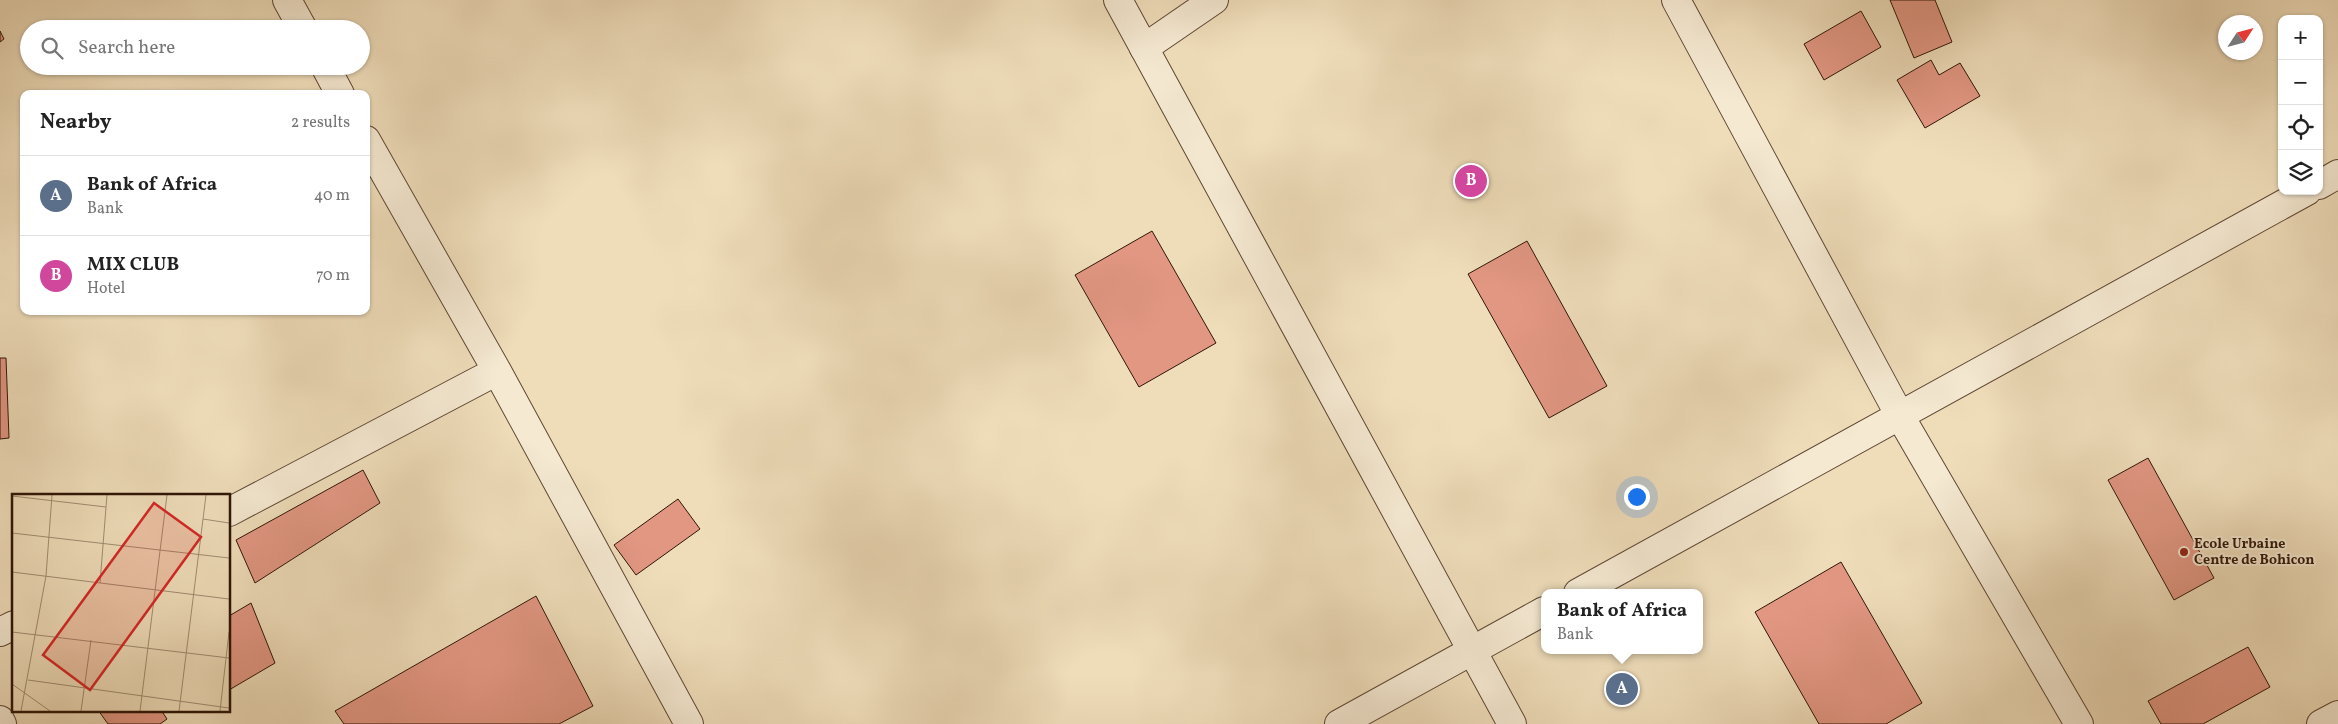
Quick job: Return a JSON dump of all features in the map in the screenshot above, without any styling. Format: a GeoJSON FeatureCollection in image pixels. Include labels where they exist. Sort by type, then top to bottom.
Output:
{"type":"FeatureCollection","features":[{"type":"Feature","properties":{"kind":"street"},"geometry":{"type":"LineString","coordinates":[[287,0],[299,20]]}},
{"type":"Feature","properties":{"kind":"street"},"geometry":{"type":"LineString","coordinates":[[1118,0],[1471,652],[1512,724]]}},
{"type":"Feature","properties":{"kind":"street"},"geometry":{"type":"LineString","coordinates":[[1144,48],[1214,0]]}},
{"type":"Feature","properties":{"kind":"street"},"geometry":{"type":"LineString","coordinates":[[1676,0],[1900,416],[2079,724]]}},
{"type":"Feature","properties":{"kind":"street"},"geometry":{"type":"LineString","coordinates":[[330,75],[338,90]]}},
{"type":"Feature","properties":{"kind":"street"},"geometry":{"type":"LineString","coordinates":[[370,147],[497,371],[689,724]]}},
{"type":"Feature","properties":{"kind":"street"},"geometry":{"type":"LineString","coordinates":[[2323,183],[2338,174]]}},
{"type":"Feature","properties":{"kind":"street"},"geometry":{"type":"LineString","coordinates":[[1585,589],[2300,195]]}},
{"type":"Feature","properties":{"kind":"street"},"geometry":{"type":"LineString","coordinates":[[230,511],[497,371]]}},
{"type":"Feature","properties":{"kind":"street"},"geometry":{"type":"LineString","coordinates":[[1339,724],[1541,613]]}},
{"type":"Feature","properties":{"kind":"street"},"geometry":{"type":"LineString","coordinates":[[0,632],[12,626]]}},
{"type":"Feature","properties":{"kind":"street"},"geometry":{"type":"LineString","coordinates":[[2321,724],[2338,715]]}},
{"type":"Feature","properties":{"kind":"street"},"geometry":{"type":"LineString","coordinates":[[0,720],[2,724]]}},
{"type":"Feature","properties":{"kind":"building"},"geometry":{"type":"Polygon","coordinates":[[[1890,0],[1935,0],[1952,42],[1914,58],[1890,0]]]}},
{"type":"Feature","properties":{"kind":"building"},"geometry":{"type":"Polygon","coordinates":[[[1861,11],[1881,47],[1824,80],[1804,44],[1861,11]]]}},
{"type":"Feature","properties":{"kind":"building"},"geometry":{"type":"Polygon","coordinates":[[[0,31],[4,39],[0,42],[0,31]]]}},
{"type":"Feature","properties":{"kind":"building"},"geometry":{"type":"Polygon","coordinates":[[[1931,60],[1939,75],[1960,63],[1980,96],[1925,128],[1897,80],[1931,60]]]}},
{"type":"Feature","properties":{"kind":"building"},"geometry":{"type":"Polygon","coordinates":[[[1152,231],[1216,343],[1139,387],[1075,275],[1152,231]]]}},
{"type":"Feature","properties":{"kind":"building"},"geometry":{"type":"Polygon","coordinates":[[[1527,241],[1607,386],[1549,418],[1468,274],[1527,241]]]}},
{"type":"Feature","properties":{"kind":"building"},"geometry":{"type":"Polygon","coordinates":[[[0,358],[6,358],[9,438],[0,439],[0,358]]]}},
{"type":"Feature","properties":{"kind":"building"},"geometry":{"type":"Polygon","coordinates":[[[2148,458],[2214,578],[2174,600],[2108,480],[2148,458]]]}},
{"type":"Feature","properties":{"kind":"building"},"geometry":{"type":"Polygon","coordinates":[[[363,470],[380,503],[255,583],[236,540],[363,470]]]}},
{"type":"Feature","properties":{"kind":"building"},"geometry":{"type":"Polygon","coordinates":[[[678,499],[700,529],[636,575],[614,545],[678,499]]]}},
{"type":"Feature","properties":{"kind":"building"},"geometry":{"type":"Polygon","coordinates":[[[1841,562],[1922,703],[1886,724],[1819,724],[1755,612],[1841,562]]]}},
{"type":"Feature","properties":{"kind":"building"},"geometry":{"type":"Polygon","coordinates":[[[536,596],[593,706],[559,724],[344,724],[335,711],[536,596]]]}},
{"type":"Feature","properties":{"kind":"building"},"geometry":{"type":"Polygon","coordinates":[[[251,603],[275,663],[230,689],[230,615],[251,603]]]}},
{"type":"Feature","properties":{"kind":"building"},"geometry":{"type":"Polygon","coordinates":[[[2248,647],[2270,687],[2203,724],[2161,724],[2148,701],[2248,647]]]}},
{"type":"Feature","properties":{"kind":"building"},"geometry":{"type":"Polygon","coordinates":[[[99,712],[162,712],[167,719],[160,724],[108,724],[99,712]]]}},
{"type":"Feature","properties":{"kind":"place","name":"MIX CLUB"},"geometry":{"type":"Point","coordinates":[1471,181]}},
{"type":"Feature","properties":{"kind":"place","name":"Ecole Urbaine Centre de Bohicon"},"geometry":{"type":"Point","coordinates":[2184,552]}},
{"type":"Feature","properties":{"kind":"place","name":"Bank of Africa"},"geometry":{"type":"Point","coordinates":[1622,689]}}]}
